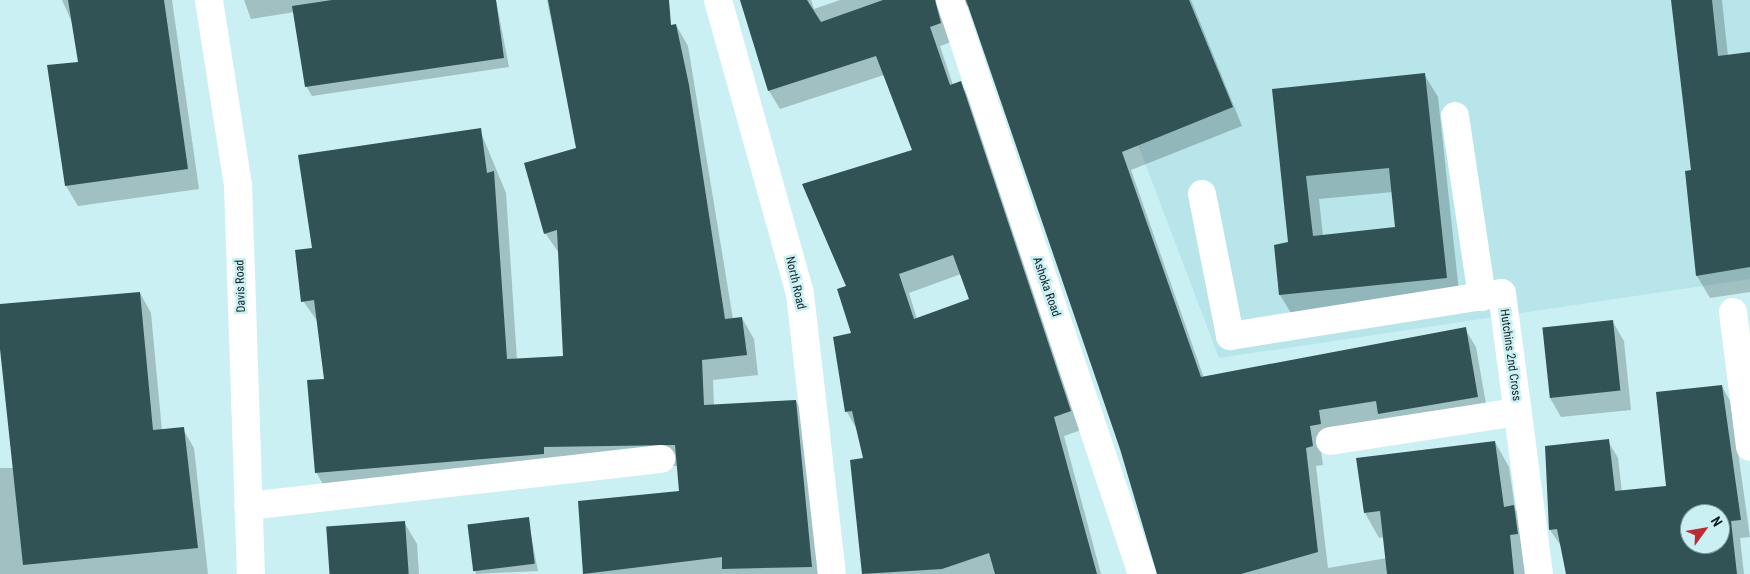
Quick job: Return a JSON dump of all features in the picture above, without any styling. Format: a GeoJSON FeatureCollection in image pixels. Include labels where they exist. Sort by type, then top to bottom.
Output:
{"type":"FeatureCollection","features":[{"type":"Feature","properties":{"kind":"street","name":"Davis Road"},"geometry":{"type":"LineString","coordinates":[[210,0],[238,185],[251,574]]}},
{"type":"Feature","properties":{"kind":"street","name":"North Road"},"geometry":{"type":"LineString","coordinates":[[718,0],[800,294],[832,574]]}},
{"type":"Feature","properties":{"kind":"street","name":"Ashoka Road"},"geometry":{"type":"LineString","coordinates":[[950,0],[1142,574]]}},
{"type":"Feature","properties":{"kind":"street"},"geometry":{"type":"LineString","coordinates":[[1455,116],[1482,297]]}},
{"type":"Feature","properties":{"kind":"street","name":"Hutchins 2nd Cross"},"geometry":{"type":"LineString","coordinates":[[1202,194],[1230,336],[1345,316],[1502,293],[1539,574]]}},
{"type":"Feature","properties":{"kind":"street"},"geometry":{"type":"LineString","coordinates":[[1733,312],[1750,447]]}},
{"type":"Feature","properties":{"kind":"street"},"geometry":{"type":"LineString","coordinates":[[1330,441],[1518,412]]}},
{"type":"Feature","properties":{"kind":"street"},"geometry":{"type":"LineString","coordinates":[[248,506],[662,459]]}},
{"type":"Feature","properties":{"kind":"shaded area"},"geometry":{"type":"Polygon","coordinates":[[[1083,0],[1750,0],[1750,279],[1219,358],[1083,0]]]}},
{"type":"Feature","properties":{"kind":"building"},"geometry":{"type":"Polygon","coordinates":[[[68,0],[164,0],[188,169],[65,186],[47,65],[78,62],[68,0]]]}},
{"type":"Feature","properties":{"kind":"building"},"geometry":{"type":"Polygon","coordinates":[[[332,0],[496,0],[504,58],[305,87],[292,6],[332,0]]]}},
{"type":"Feature","properties":{"kind":"building"},"geometry":{"type":"Polygon","coordinates":[[[548,0],[669,0],[671,25],[676,24],[689,85],[725,319],[742,317],[747,355],[702,360],[704,405],[796,400],[812,567],[722,569],[722,557],[583,574],[578,501],[679,491],[675,445],[544,447],[544,454],[315,473],[307,380],[324,379],[314,300],[301,302],[295,250],[312,248],[298,155],[481,128],[487,173],[494,171],[507,359],[563,356],[557,230],[544,234],[524,163],[576,148],[548,0]]]}},
{"type":"Feature","properties":{"kind":"building"},"geometry":{"type":"Polygon","coordinates":[[[740,0],[807,0],[821,22],[883,0],[935,0],[941,23],[930,27],[950,85],[961,81],[1071,411],[1054,417],[1097,574],[995,574],[989,553],[942,569],[862,574],[850,460],[863,458],[852,411],[845,412],[833,337],[851,333],[837,289],[846,286],[802,184],[912,150],[876,56],[768,91],[740,0]],[[953,255],[899,274],[914,319],[969,299],[953,255]]]}},
{"type":"Feature","properties":{"kind":"building"},"geometry":{"type":"Polygon","coordinates":[[[966,0],[1189,0],[1233,107],[1122,152],[1201,377],[1466,327],[1478,397],[1378,414],[1376,401],[1319,410],[1321,424],[1310,426],[1313,446],[1306,448],[1318,552],[1241,574],[1157,574],[1120,449],[966,0]]]}},
{"type":"Feature","properties":{"kind":"building"},"geometry":{"type":"Polygon","coordinates":[[[1671,0],[1712,0],[1718,56],[1750,52],[1750,267],[1696,276],[1685,171],[1691,170],[1671,0]]]}},
{"type":"Feature","properties":{"kind":"building"},"geometry":{"type":"Polygon","coordinates":[[[1425,73],[1447,278],[1279,295],[1274,245],[1288,242],[1272,89],[1425,73]],[[1389,168],[1306,176],[1313,236],[1395,227],[1389,168]]]}},
{"type":"Feature","properties":{"kind":"building"},"geometry":{"type":"Polygon","coordinates":[[[140,292],[153,430],[184,427],[198,548],[23,565],[0,349],[0,304],[140,292]]]}},
{"type":"Feature","properties":{"kind":"building"},"geometry":{"type":"Polygon","coordinates":[[[1613,320],[1620,391],[1550,398],[1542,327],[1613,320]]]}},
{"type":"Feature","properties":{"kind":"building"},"geometry":{"type":"Polygon","coordinates":[[[1722,385],[1741,520],[1731,521],[1737,574],[1566,574],[1557,529],[1549,530],[1545,446],[1609,439],[1615,491],[1666,486],[1656,392],[1722,385]]]}},
{"type":"Feature","properties":{"kind":"building"},"geometry":{"type":"Polygon","coordinates":[[[1495,441],[1504,507],[1514,505],[1518,534],[1510,535],[1514,574],[1387,574],[1380,511],[1364,513],[1356,458],[1495,441]]]}},
{"type":"Feature","properties":{"kind":"building"},"geometry":{"type":"Polygon","coordinates":[[[529,517],[535,564],[473,571],[467,525],[529,517]]]}},
{"type":"Feature","properties":{"kind":"building"},"geometry":{"type":"Polygon","coordinates":[[[405,521],[409,574],[330,574],[326,527],[405,521]]]}}]}
